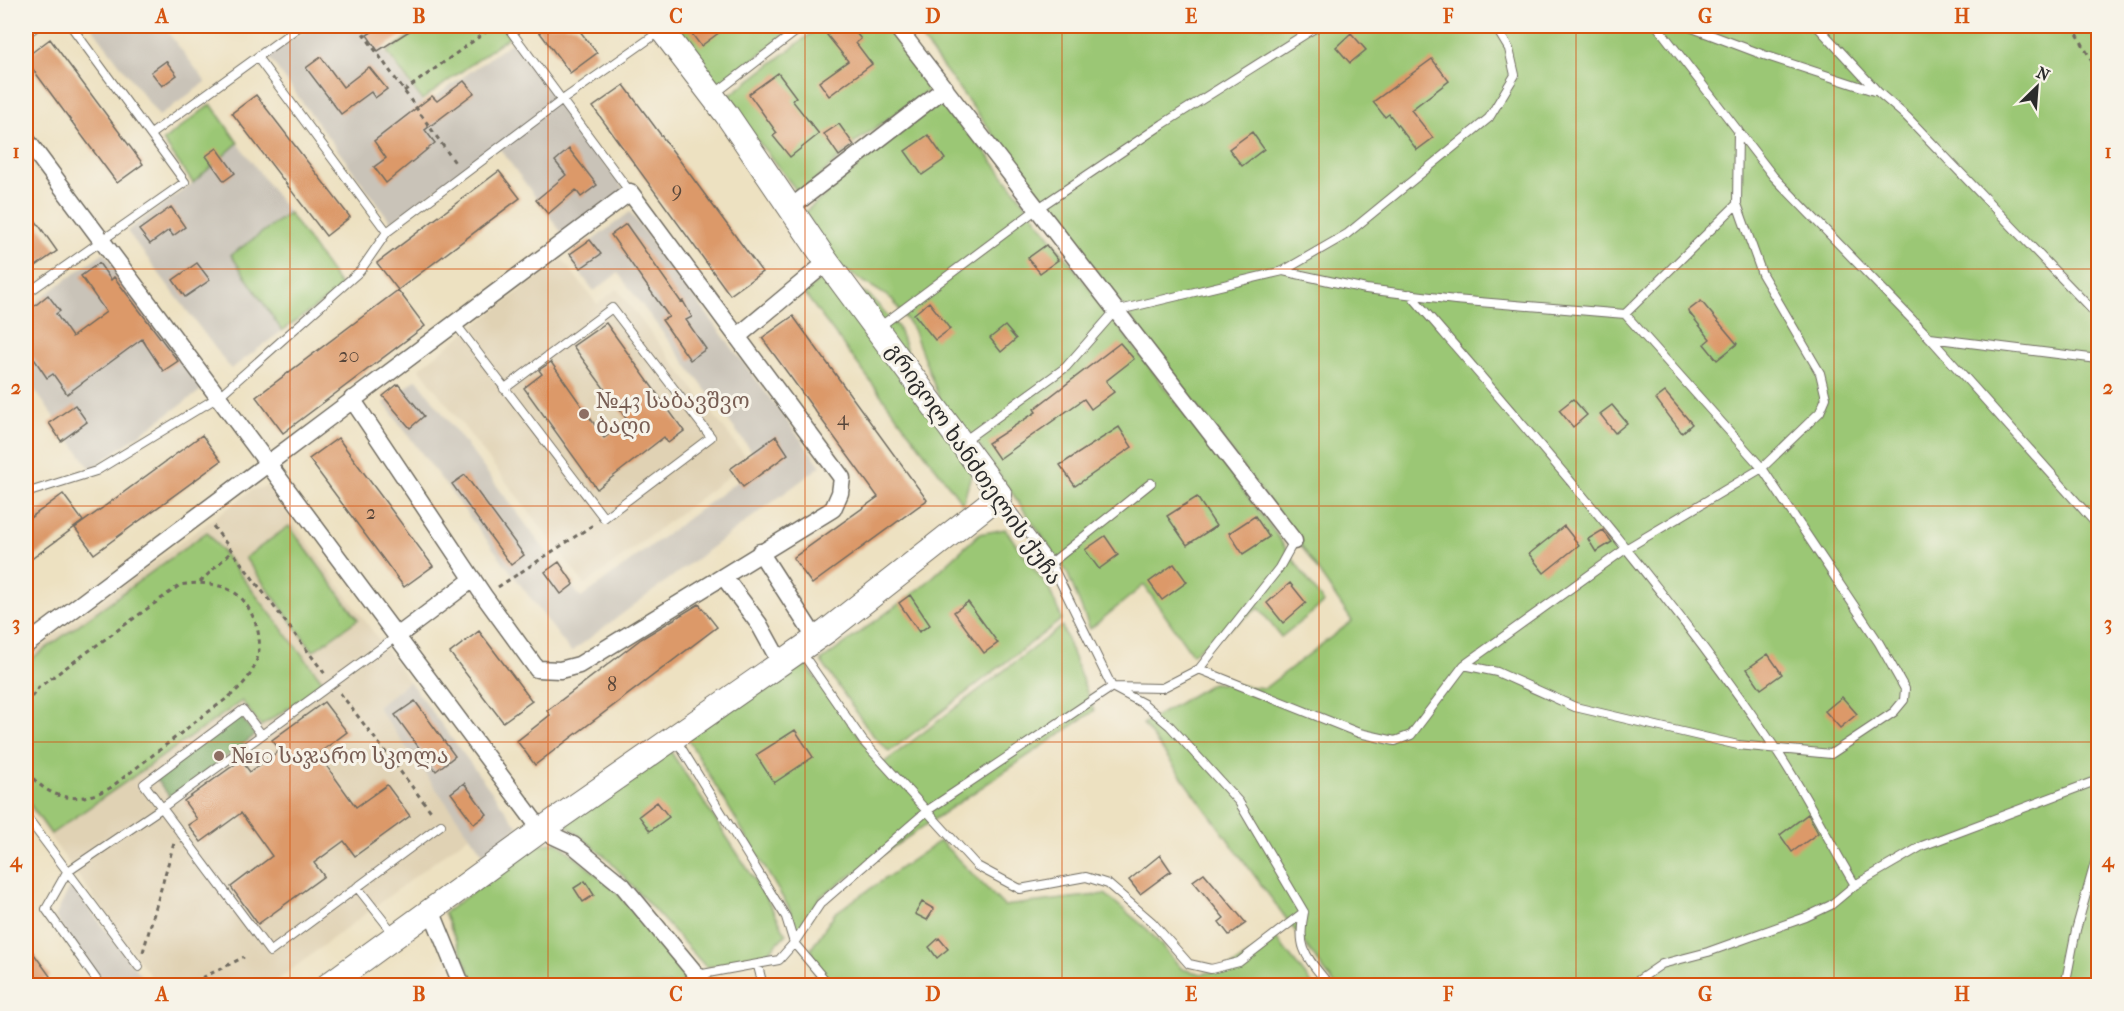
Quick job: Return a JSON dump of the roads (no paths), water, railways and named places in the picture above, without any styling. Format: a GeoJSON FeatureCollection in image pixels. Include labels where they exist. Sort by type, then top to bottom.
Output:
{"type":"FeatureCollection","features":[{"type":"Feature","properties":{"kind":"street"},"geometry":{"type":"LineString","coordinates":[[896,26],[1294,541]]}},
{"type":"Feature","properties":{"kind":"street","name":"გრიგოლ ხანძთელის ქუჩა"},"geometry":{"type":"LineString","coordinates":[[661,28],[712,95],[827,262],[1000,495]]}},
{"type":"Feature","properties":{"kind":"street"},"geometry":{"type":"LineString","coordinates":[[790,208],[945,88]]}},
{"type":"Feature","properties":{"kind":"street"},"geometry":{"type":"LineString","coordinates":[[26,139],[541,830],[573,845],[623,886],[702,980]]}},
{"type":"Feature","properties":{"kind":"street"},"geometry":{"type":"LineString","coordinates":[[26,645],[352,399],[630,192],[842,478],[840,494],[833,509],[579,665],[560,670],[537,669],[484,596],[352,399]]}},
{"type":"Feature","properties":{"kind":"street"},"geometry":{"type":"LineString","coordinates":[[737,338],[827,262]]}},
{"type":"Feature","properties":{"kind":"street"},"geometry":{"type":"LineString","coordinates":[[327,986],[541,830],[799,651],[1000,495]]}},
{"type":"Feature","properties":{"kind":"street"},"geometry":{"type":"LineString","coordinates":[[760,552],[799,651]]}},
{"type":"Feature","properties":{"kind":"street"},"geometry":{"type":"LineString","coordinates":[[724,577],[759,624],[799,651]]}},
{"type":"Feature","properties":{"kind":"street"},"geometry":{"type":"LineString","coordinates":[[396,637],[473,579]]}},
{"type":"Feature","properties":{"kind":"street"},"geometry":{"type":"LineString","coordinates":[[431,910],[462,986]]}},
{"type":"Feature","properties":{"kind":"lane"},"geometry":{"type":"LineString","coordinates":[[26,34],[37,26]]}},
{"type":"Feature","properties":{"kind":"lane"},"geometry":{"type":"LineString","coordinates":[[26,294],[185,182],[71,26]]}},
{"type":"Feature","properties":{"kind":"lane"},"geometry":{"type":"LineString","coordinates":[[151,135],[300,26]]}},
{"type":"Feature","properties":{"kind":"lane"},"geometry":{"type":"LineString","coordinates":[[507,26],[630,192]]}},
{"type":"Feature","properties":{"kind":"lane"},"geometry":{"type":"LineString","coordinates":[[712,95],[803,26]]}},
{"type":"Feature","properties":{"kind":"lane"},"geometry":{"type":"LineString","coordinates":[[877,328],[1037,209],[1164,124],[1318,26]]}},
{"type":"Feature","properties":{"kind":"lane"},"geometry":{"type":"LineString","coordinates":[[962,442],[1066,367],[1115,311],[1283,270],[1347,234],[1489,118],[1515,75],[1509,49],[1495,26]]}},
{"type":"Feature","properties":{"kind":"lane"},"geometry":{"type":"LineString","coordinates":[[1657,26],[1773,176],[1930,338],[2098,526]]}},
{"type":"Feature","properties":{"kind":"lane"},"geometry":{"type":"LineString","coordinates":[[1687,26],[1764,55],[1878,92]]}},
{"type":"Feature","properties":{"kind":"lane"},"geometry":{"type":"LineString","coordinates":[[1817,26],[1878,92],[1907,117],[2098,316]]}},
{"type":"Feature","properties":{"kind":"lane"},"geometry":{"type":"LineString","coordinates":[[26,493],[96,471],[218,397],[360,272],[387,232],[464,176],[561,100],[661,28]]}},
{"type":"Feature","properties":{"kind":"lane"},"geometry":{"type":"LineString","coordinates":[[257,57],[387,232]]}},
{"type":"Feature","properties":{"kind":"lane"},"geometry":{"type":"LineString","coordinates":[[1199,669],[1359,733],[1395,741],[1411,735],[1464,665],[1624,550],[1710,501],[1762,468],[1820,412],[1826,398],[1820,373],[1762,274],[1737,204],[1738,130]]}},
{"type":"Feature","properties":{"kind":"lane"},"geometry":{"type":"LineString","coordinates":[[1625,314],[1737,204]]}},
{"type":"Feature","properties":{"kind":"lane"},"geometry":{"type":"LineString","coordinates":[[1283,270],[1366,289],[1625,314],[1762,468],[1879,642],[1905,689],[1904,700],[1894,712],[1831,754],[1738,745],[1575,707],[1497,672],[1464,665]]}},
{"type":"Feature","properties":{"kind":"lane"},"geometry":{"type":"LineString","coordinates":[[1410,294],[1540,445],[1685,625],[1775,749],[1855,885]]}},
{"type":"Feature","properties":{"kind":"lane"},"geometry":{"type":"LineString","coordinates":[[455,323],[504,389],[604,518],[711,437],[612,308],[504,389]]}},
{"type":"Feature","properties":{"kind":"lane"},"geometry":{"type":"LineString","coordinates":[[1930,338],[2098,359]]}},
{"type":"Feature","properties":{"kind":"lane"},"geometry":{"type":"LineString","coordinates":[[1051,563],[1151,483]]}},
{"type":"Feature","properties":{"kind":"lane","name":"გრიგოლ ხანძთელის ქუჩა"},"geometry":{"type":"LineString","coordinates":[[1000,495],[1051,563],[1112,687]]}},
{"type":"Feature","properties":{"kind":"lane"},"geometry":{"type":"LineString","coordinates":[[702,980],[779,960],[794,943],[820,904],[928,810],[1112,687],[1162,688],[1199,669],[1279,567],[1294,541]]}},
{"type":"Feature","properties":{"kind":"lane"},"geometry":{"type":"LineString","coordinates":[[100,986],[46,909],[67,872],[163,807],[396,637]]}},
{"type":"Feature","properties":{"kind":"lane"},"geometry":{"type":"LineString","coordinates":[[799,651],[863,741],[977,866],[1020,888],[1086,877],[1108,884],[1152,922],[1190,964],[1211,969],[1239,962],[1304,912]]}},
{"type":"Feature","properties":{"kind":"lane"},"geometry":{"type":"LineString","coordinates":[[1112,687],[1144,704],[1170,726],[1239,802],[1304,912],[1299,935],[1308,958],[1330,986]]}},
{"type":"Feature","properties":{"kind":"lane"},"geometry":{"type":"LineString","coordinates":[[261,734],[243,710],[144,784],[270,951],[441,825]]}},
{"type":"Feature","properties":{"kind":"lane"},"geometry":{"type":"LineString","coordinates":[[675,737],[786,917],[794,943],[830,986]]}},
{"type":"Feature","properties":{"kind":"lane"},"geometry":{"type":"LineString","coordinates":[[1630,986],[1662,964],[1708,952],[1806,917],[1831,905],[1855,885],[1922,846],[2098,780]]}},
{"type":"Feature","properties":{"kind":"lane"},"geometry":{"type":"LineString","coordinates":[[26,816],[139,967]]}},
{"type":"Feature","properties":{"kind":"lane"},"geometry":{"type":"LineString","coordinates":[[2065,986],[2076,930],[2098,852]]}},
{"type":"Feature","properties":{"kind":"lane"},"geometry":{"type":"LineString","coordinates":[[357,887],[395,936]]}},
{"type":"Feature","properties":{"kind":"lane"},"geometry":{"type":"LineString","coordinates":[[758,966],[763,986]]}},
{"type":"Feature","properties":{"kind":"place","name":"№43 საბავშვო ბაღი"},"geometry":{"type":"Point","coordinates":[584,414]}},
{"type":"Feature","properties":{"kind":"place","name":"№10 საჯარო სკოლა"},"geometry":{"type":"Point","coordinates":[219,756]}}]}
